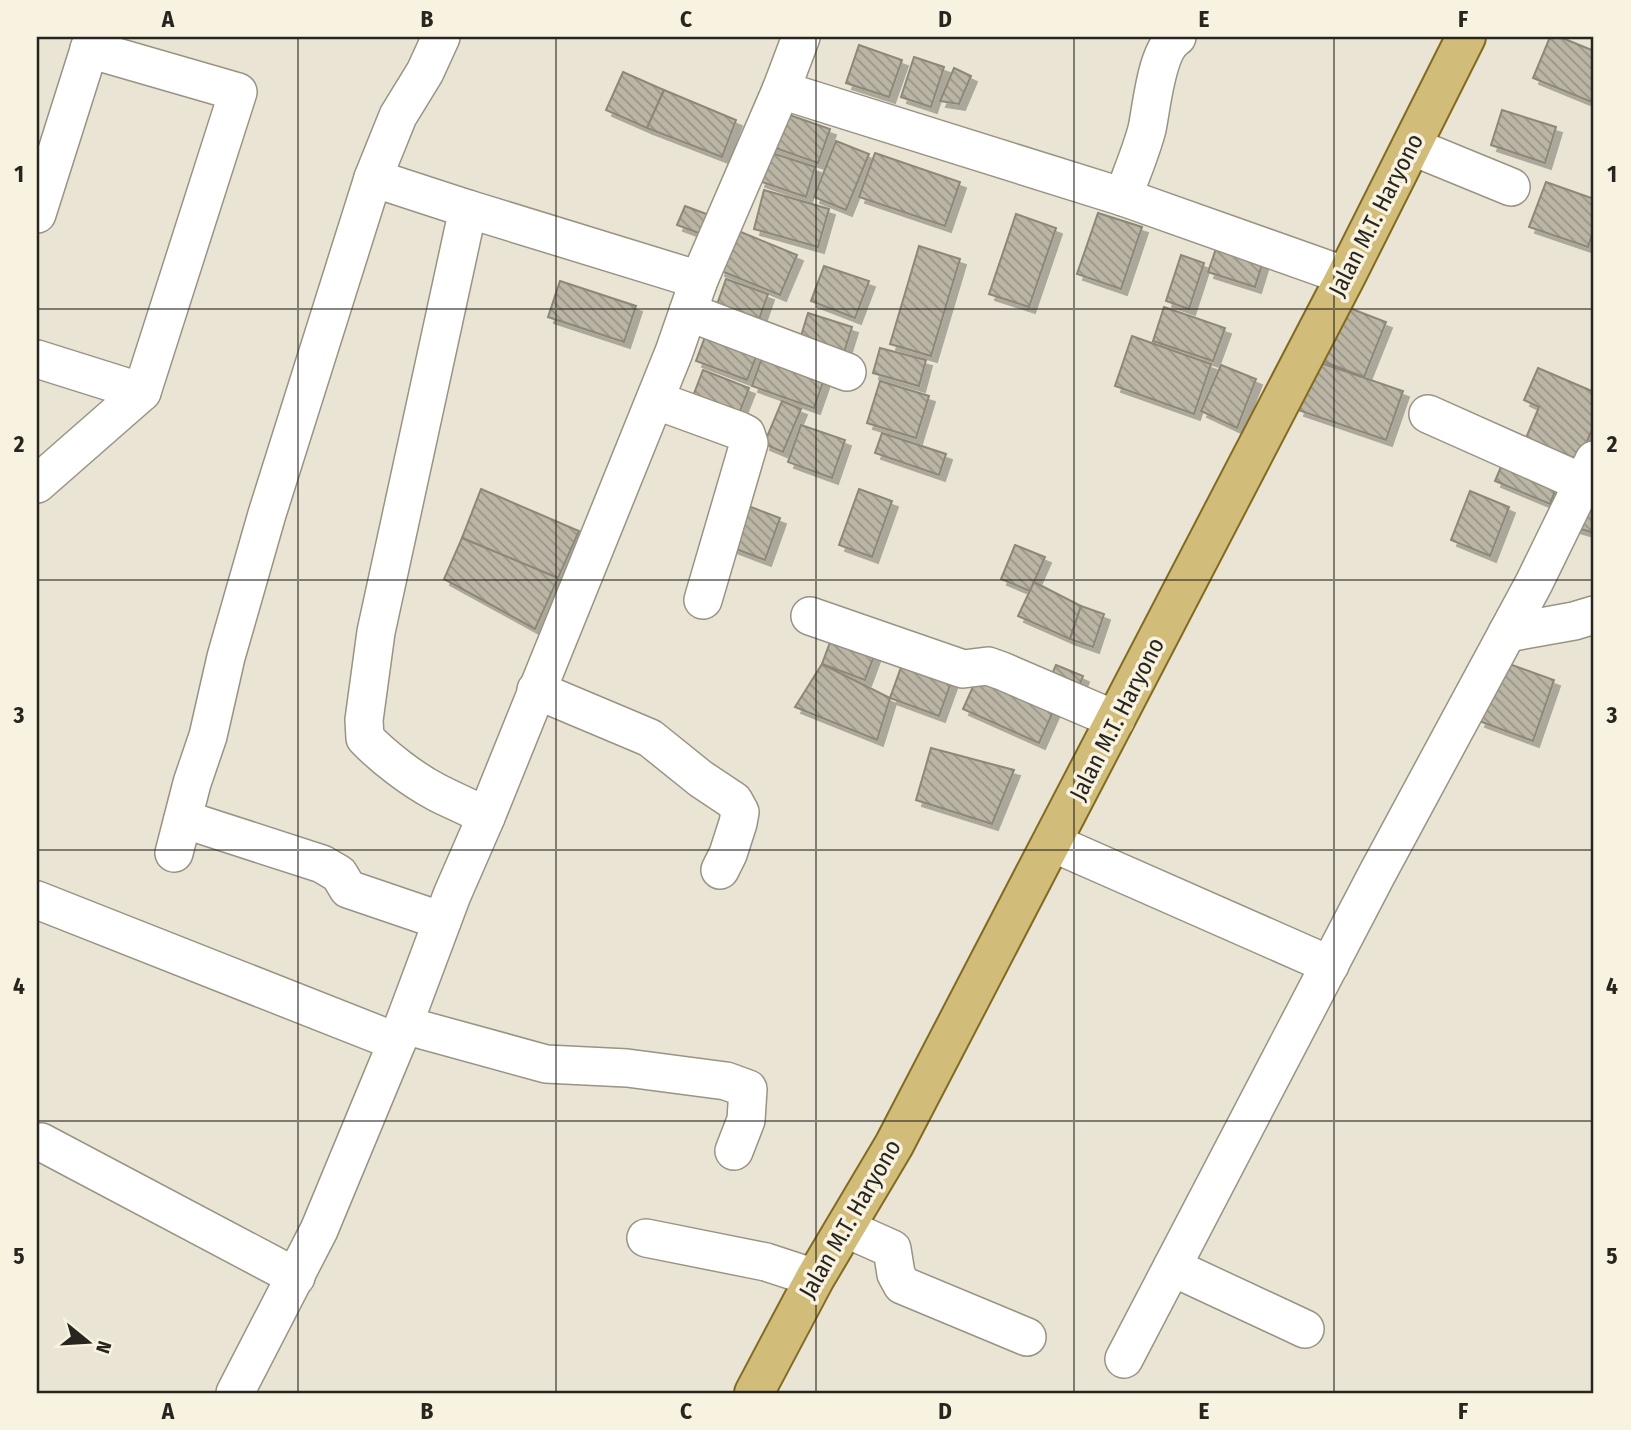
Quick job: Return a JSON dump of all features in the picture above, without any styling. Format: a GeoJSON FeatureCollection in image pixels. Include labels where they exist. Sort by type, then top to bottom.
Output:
{"type":"FeatureCollection","features":[{"type":"Feature","properties":{"kind":"main road","name":"Jalan M.T. Haryono"},"geometry":{"type":"LineString","coordinates":[[754,1393],[815,1278],[894,1145],[1053,843],[1346,276],[1466,37]]}},
{"type":"Feature","properties":{"kind":"street"},"geometry":{"type":"LineString","coordinates":[[441,37],[425,72],[398,116],[373,178],[267,513],[179,836],[303,856],[339,874],[348,889],[442,921]]}},
{"type":"Feature","properties":{"kind":"street"},"geometry":{"type":"LineString","coordinates":[[235,1393],[319,1230],[401,1034],[442,921],[801,37]]}},
{"type":"Feature","properties":{"kind":"street"},"geometry":{"type":"LineString","coordinates":[[1123,197],[1146,130],[1156,80],[1165,53],[1169,43],[1177,37]]}},
{"type":"Feature","properties":{"kind":"street"},"geometry":{"type":"LineString","coordinates":[[37,214],[91,43],[238,92],[142,392],[37,484]]}},
{"type":"Feature","properties":{"kind":"street"},"geometry":{"type":"LineString","coordinates":[[781,90],[1123,197],[1346,276]]}},
{"type":"Feature","properties":{"kind":"street"},"geometry":{"type":"LineString","coordinates":[[1411,146],[1511,187]]}},
{"type":"Feature","properties":{"kind":"street"},"geometry":{"type":"LineString","coordinates":[[373,178],[468,209],[694,296],[847,372]]}},
{"type":"Feature","properties":{"kind":"street"},"geometry":{"type":"LineString","coordinates":[[468,209],[391,556],[370,662],[364,720],[365,738],[375,749],[435,792],[486,817]]}},
{"type":"Feature","properties":{"kind":"street"},"geometry":{"type":"LineString","coordinates":[[37,359],[142,392]]}},
{"type":"Feature","properties":{"kind":"street"},"geometry":{"type":"LineString","coordinates":[[655,400],[740,431],[746,434],[749,443],[703,600]]}},
{"type":"Feature","properties":{"kind":"street"},"geometry":{"type":"LineString","coordinates":[[1124,1359],[1507,633],[1588,471],[1428,414]]}},
{"type":"Feature","properties":{"kind":"street"},"geometry":{"type":"LineString","coordinates":[[1507,633],[1594,615]]}},
{"type":"Feature","properties":{"kind":"street"},"geometry":{"type":"LineString","coordinates":[[810,616],[963,669],[988,666],[1116,720]]}},
{"type":"Feature","properties":{"kind":"street"},"geometry":{"type":"LineString","coordinates":[[536,690],[650,738],[734,802],[740,812],[738,823],[720,870]]}},
{"type":"Feature","properties":{"kind":"street"},"geometry":{"type":"LineString","coordinates":[[1053,843],[1330,965]]}},
{"type":"Feature","properties":{"kind":"street"},"geometry":{"type":"LineString","coordinates":[[37,900],[401,1034],[545,1064],[627,1068],[726,1081],[748,1089],[746,1120],[734,1151]]}},
{"type":"Feature","properties":{"kind":"street"},"geometry":{"type":"LineString","coordinates":[[41,1142],[296,1278]]}},
{"type":"Feature","properties":{"kind":"street"},"geometry":{"type":"LineString","coordinates":[[845,1228],[892,1249],[896,1274],[902,1285],[1027,1337]]}},
{"type":"Feature","properties":{"kind":"street"},"geometry":{"type":"LineString","coordinates":[[646,1237],[766,1262],[815,1278]]}},
{"type":"Feature","properties":{"kind":"street"},"geometry":{"type":"LineString","coordinates":[[1172,1267],[1305,1329]]}},
{"type":"Feature","properties":{"kind":"building"},"geometry":{"type":"Polygon","coordinates":[[[1550,37],[1560,37],[1594,51],[1594,103],[1533,78],[1550,37]]]}},
{"type":"Feature","properties":{"kind":"building"},"geometry":{"type":"Polygon","coordinates":[[[859,45],[902,60],[889,97],[846,83],[859,45]]]}},
{"type":"Feature","properties":{"kind":"building"},"geometry":{"type":"Polygon","coordinates":[[[914,57],[944,67],[931,107],[901,97],[914,57]]]}},
{"type":"Feature","properties":{"kind":"building"},"geometry":{"type":"Polygon","coordinates":[[[954,68],[971,76],[959,104],[940,101],[954,68]]]}},
{"type":"Feature","properties":{"kind":"building"},"geometry":{"type":"Polygon","coordinates":[[[623,72],[664,90],[647,128],[606,110],[623,72]]]}},
{"type":"Feature","properties":{"kind":"building"},"geometry":{"type":"Polygon","coordinates":[[[664,90],[736,120],[722,157],[647,128],[664,90]]]}},
{"type":"Feature","properties":{"kind":"building"},"geometry":{"type":"Polygon","coordinates":[[[775,110],[830,129],[818,163],[764,144],[775,110]]]}},
{"type":"Feature","properties":{"kind":"building"},"geometry":{"type":"Polygon","coordinates":[[[1502,110],[1556,127],[1545,163],[1491,145],[1502,110]]]}},
{"type":"Feature","properties":{"kind":"building"},"geometry":{"type":"Polygon","coordinates":[[[836,141],[869,154],[846,210],[814,197],[836,141]]]}},
{"type":"Feature","properties":{"kind":"building"},"geometry":{"type":"Polygon","coordinates":[[[769,152],[815,167],[806,197],[759,181],[769,152]]]}},
{"type":"Feature","properties":{"kind":"building"},"geometry":{"type":"Polygon","coordinates":[[[875,153],[960,182],[945,226],[859,197],[875,153]]]}},
{"type":"Feature","properties":{"kind":"building"},"geometry":{"type":"Polygon","coordinates":[[[1546,182],[1594,199],[1594,228],[1588,247],[1529,227],[1546,182]]]}},
{"type":"Feature","properties":{"kind":"building"},"geometry":{"type":"Polygon","coordinates":[[[764,190],[829,209],[818,247],[754,229],[764,190]]]}},
{"type":"Feature","properties":{"kind":"building"},"geometry":{"type":"Polygon","coordinates":[[[685,206],[712,216],[704,235],[677,225],[685,206]]]}},
{"type":"Feature","properties":{"kind":"building"},"geometry":{"type":"Polygon","coordinates":[[[1098,213],[1142,227],[1121,289],[1077,274],[1098,213]]]}},
{"type":"Feature","properties":{"kind":"building"},"geometry":{"type":"Polygon","coordinates":[[[1016,214],[1056,228],[1029,307],[989,294],[1016,214]]]}},
{"type":"Feature","properties":{"kind":"building"},"geometry":{"type":"Polygon","coordinates":[[[736,230],[797,255],[780,295],[719,270],[736,230]]]}},
{"type":"Feature","properties":{"kind":"building"},"geometry":{"type":"Polygon","coordinates":[[[1219,240],[1265,255],[1255,287],[1208,272],[1219,240]]]}},
{"type":"Feature","properties":{"kind":"building"},"geometry":{"type":"Polygon","coordinates":[[[919,246],[960,259],[931,356],[890,344],[919,246]]]}},
{"type":"Feature","properties":{"kind":"building"},"geometry":{"type":"Polygon","coordinates":[[[1181,255],[1204,263],[1189,309],[1166,301],[1181,255]]]}},
{"type":"Feature","properties":{"kind":"building"},"geometry":{"type":"Polygon","coordinates":[[[824,266],[869,281],[855,318],[811,301],[824,266]]]}},
{"type":"Feature","properties":{"kind":"building"},"geometry":{"type":"Polygon","coordinates":[[[726,279],[768,294],[755,331],[713,316],[726,279]]]}},
{"type":"Feature","properties":{"kind":"building"},"geometry":{"type":"Polygon","coordinates":[[[560,281],[636,306],[624,342],[548,317],[560,281]]]}},
{"type":"Feature","properties":{"kind":"building"},"geometry":{"type":"Polygon","coordinates":[[[1344,306],[1386,322],[1364,377],[1322,361],[1344,306]]]}},
{"type":"Feature","properties":{"kind":"building"},"geometry":{"type":"Polygon","coordinates":[[[1164,307],[1225,328],[1213,361],[1153,341],[1164,307]]]}},
{"type":"Feature","properties":{"kind":"building"},"geometry":{"type":"Polygon","coordinates":[[[808,313],[852,327],[841,362],[797,349],[808,313]]]}},
{"type":"Feature","properties":{"kind":"building"},"geometry":{"type":"Polygon","coordinates":[[[711,321],[762,341],[747,380],[696,361],[711,321]]]}},
{"type":"Feature","properties":{"kind":"building"},"geometry":{"type":"Polygon","coordinates":[[[1132,336],[1211,364],[1194,414],[1115,386],[1132,336]]]}},
{"type":"Feature","properties":{"kind":"building"},"geometry":{"type":"Polygon","coordinates":[[[766,346],[828,368],[814,408],[752,386],[766,346]]]}},
{"type":"Feature","properties":{"kind":"building"},"geometry":{"type":"Polygon","coordinates":[[[880,348],[926,360],[919,386],[873,373],[880,348]]]}},
{"type":"Feature","properties":{"kind":"building"},"geometry":{"type":"Polygon","coordinates":[[[1315,361],[1403,391],[1386,440],[1298,410],[1315,361]]]}},
{"type":"Feature","properties":{"kind":"building"},"geometry":{"type":"Polygon","coordinates":[[[1221,365],[1256,379],[1237,428],[1201,411],[1221,365]]]}},
{"type":"Feature","properties":{"kind":"building"},"geometry":{"type":"Polygon","coordinates":[[[1538,368],[1594,392],[1594,425],[1579,460],[1526,438],[1539,407],[1524,400],[1538,368]]]}},
{"type":"Feature","properties":{"kind":"building"},"geometry":{"type":"Polygon","coordinates":[[[703,370],[749,388],[736,421],[690,404],[703,370]]]}},
{"type":"Feature","properties":{"kind":"building"},"geometry":{"type":"Polygon","coordinates":[[[880,381],[929,396],[916,438],[867,423],[880,381]]]}},
{"type":"Feature","properties":{"kind":"building"},"geometry":{"type":"Polygon","coordinates":[[[782,401],[801,409],[783,452],[764,444],[782,401]]]}},
{"type":"Feature","properties":{"kind":"building"},"geometry":{"type":"Polygon","coordinates":[[[801,425],[845,440],[832,478],[788,462],[801,425]]]}},
{"type":"Feature","properties":{"kind":"building"},"geometry":{"type":"Polygon","coordinates":[[[882,433],[946,454],[939,475],[875,453],[882,433]]]}},
{"type":"Feature","properties":{"kind":"building"},"geometry":{"type":"Polygon","coordinates":[[[1506,455],[1560,478],[1550,504],[1495,481],[1506,455]]]}},
{"type":"Feature","properties":{"kind":"building"},"geometry":{"type":"Polygon","coordinates":[[[481,489],[579,531],[558,578],[462,538],[481,489]]]}},
{"type":"Feature","properties":{"kind":"building"},"geometry":{"type":"Polygon","coordinates":[[[859,489],[892,501],[872,557],[839,545],[859,489]]]}},
{"type":"Feature","properties":{"kind":"building"},"geometry":{"type":"Polygon","coordinates":[[[1470,491],[1509,507],[1490,556],[1451,540],[1470,491]]]}},
{"type":"Feature","properties":{"kind":"building"},"geometry":{"type":"Polygon","coordinates":[[[1583,499],[1594,502],[1594,533],[1574,527],[1583,499]]]}},
{"type":"Feature","properties":{"kind":"building"},"geometry":{"type":"Polygon","coordinates":[[[743,504],[780,518],[765,560],[728,546],[743,504]]]}},
{"type":"Feature","properties":{"kind":"building"},"geometry":{"type":"Polygon","coordinates":[[[462,538],[558,578],[535,629],[444,579],[462,538]]]}},
{"type":"Feature","properties":{"kind":"building"},"geometry":{"type":"Polygon","coordinates":[[[1015,545],[1045,557],[1030,591],[1001,579],[1015,545]]]}},
{"type":"Feature","properties":{"kind":"building"},"geometry":{"type":"Polygon","coordinates":[[[1034,582],[1081,606],[1070,639],[1018,616],[1034,582]]]}},
{"type":"Feature","properties":{"kind":"building"},"geometry":{"type":"Polygon","coordinates":[[[1081,606],[1104,614],[1093,647],[1070,639],[1081,606]]]}},
{"type":"Feature","properties":{"kind":"building"},"geometry":{"type":"Polygon","coordinates":[[[835,629],[878,645],[865,680],[822,664],[835,629]]]}},
{"type":"Feature","properties":{"kind":"building"},"geometry":{"type":"Polygon","coordinates":[[[904,659],[953,677],[939,716],[890,698],[904,659]]]}},
{"type":"Feature","properties":{"kind":"building"},"geometry":{"type":"Polygon","coordinates":[[[1501,661],[1554,680],[1533,741],[1479,721],[1501,661]]]}},
{"type":"Feature","properties":{"kind":"building"},"geometry":{"type":"Polygon","coordinates":[[[822,664],[890,698],[877,740],[795,707],[822,664]]]}},
{"type":"Feature","properties":{"kind":"building"},"geometry":{"type":"Polygon","coordinates":[[[1056,665],[1083,676],[1076,695],[1048,683],[1056,665]]]}},
{"type":"Feature","properties":{"kind":"building"},"geometry":{"type":"Polygon","coordinates":[[[980,671],[1056,705],[1039,743],[963,709],[980,671]]]}},
{"type":"Feature","properties":{"kind":"building"},"geometry":{"type":"Polygon","coordinates":[[[931,748],[1014,770],[992,824],[916,800],[931,748]]]}}]}
